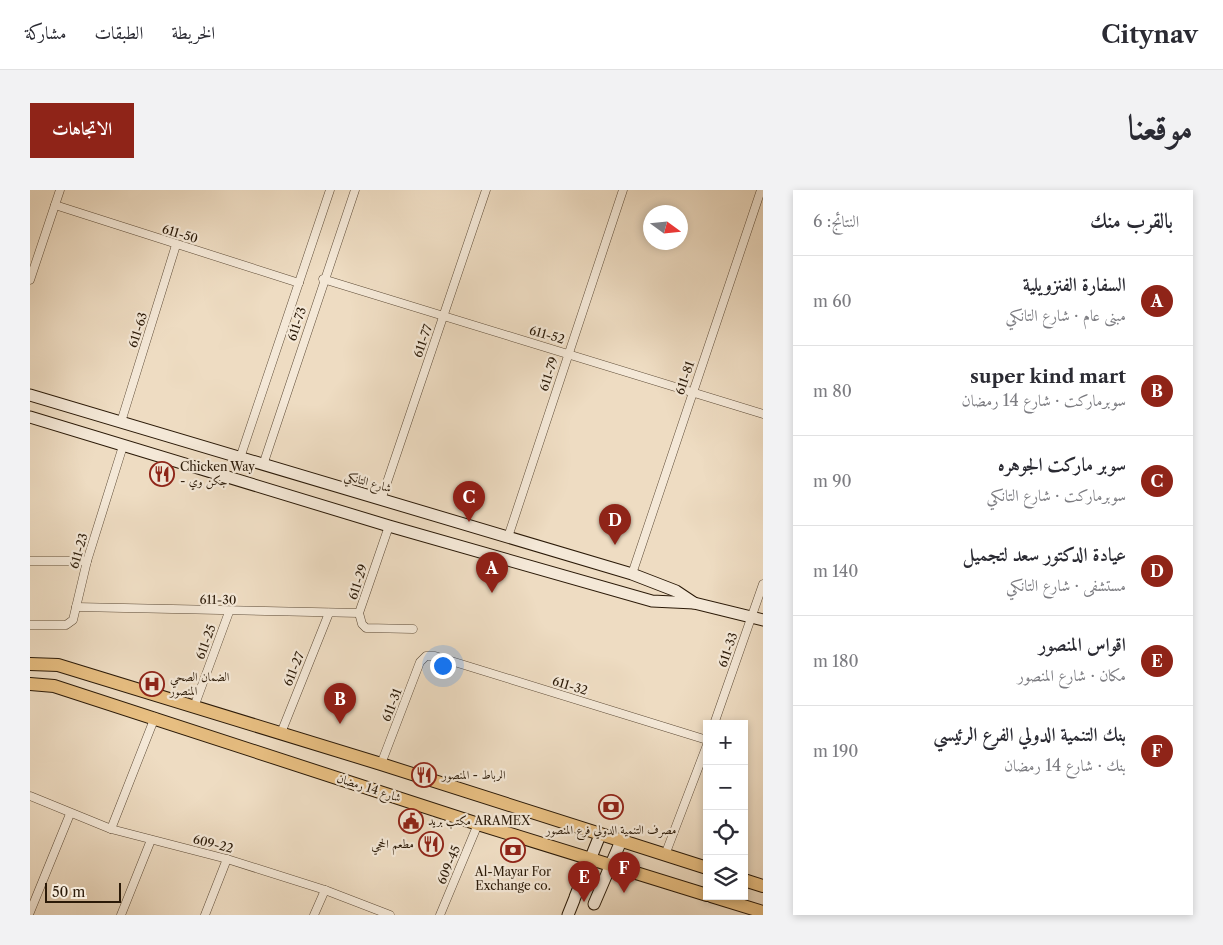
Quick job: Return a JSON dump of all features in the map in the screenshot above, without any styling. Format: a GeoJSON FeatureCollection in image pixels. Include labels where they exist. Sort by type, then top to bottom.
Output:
{"type":"FeatureCollection","features":[{"type":"Feature","properties":{"kind":"main road"},"geometry":{"type":"LineString","coordinates":[[30,664],[58,665],[381,764],[703,867]]}},
{"type":"Feature","properties":{"kind":"main road","name":"شارع 14 رمضان"},"geometry":{"type":"LineString","coordinates":[[30,684],[54,686],[478,824],[703,894]]}},
{"type":"Feature","properties":{"kind":"main road"},"geometry":{"type":"LineString","coordinates":[[748,881],[763,886]]}},
{"type":"Feature","properties":{"kind":"main road"},"geometry":{"type":"LineString","coordinates":[[724,900],[763,912]]}},
{"type":"Feature","properties":{"kind":"street"},"geometry":{"type":"LineString","coordinates":[[30,280],[60,190]]}},
{"type":"Feature","properties":{"kind":"street","name":"611-73"},"geometry":{"type":"LineString","coordinates":[[240,458],[330,190]]}},
{"type":"Feature","properties":{"kind":"street","name":"611-73"},"geometry":{"type":"LineString","coordinates":[[263,465],[323,279],[355,190]]}},
{"type":"Feature","properties":{"kind":"street","name":"611-77"},"geometry":{"type":"LineString","coordinates":[[381,500],[486,190]]}},
{"type":"Feature","properties":{"kind":"street","name":"611-79"},"geometry":{"type":"LineString","coordinates":[[508,537],[623,190]]}},
{"type":"Feature","properties":{"kind":"street","name":"611-81"},"geometry":{"type":"LineString","coordinates":[[632,574],[761,190]]}},
{"type":"Feature","properties":{"kind":"street","name":"611-50"},"geometry":{"type":"LineString","coordinates":[[55,205],[299,283]]}},
{"type":"Feature","properties":{"kind":"street","name":"611-63"},"geometry":{"type":"LineString","coordinates":[[121,422],[176,245]]}},
{"type":"Feature","properties":{"kind":"street","name":"611-52"},"geometry":{"type":"LineString","coordinates":[[323,279],[763,414]]}},
{"type":"Feature","properties":{"kind":"street","name":"شارع التانكي"},"geometry":{"type":"LineString","coordinates":[[30,395],[632,574],[676,591],[694,603]]}},
{"type":"Feature","properties":{"kind":"street","name":"شارع التانكي"},"geometry":{"type":"LineString","coordinates":[[30,418],[389,526],[652,601],[694,603],[757,619]]}},
{"type":"Feature","properties":{"kind":"street","name":"611-23"},"geometry":{"type":"LineString","coordinates":[[30,625],[66,625],[74,620],[87,561],[123,446]]}},
{"type":"Feature","properties":{"kind":"street","name":"611-29"},"geometry":{"type":"LineString","coordinates":[[389,526],[359,614],[362,624],[366,628],[413,629]]}},
{"type":"Feature","properties":{"kind":"street"},"geometry":{"type":"LineString","coordinates":[[538,568],[543,548]]}},
{"type":"Feature","properties":{"kind":"street"},"geometry":{"type":"LineString","coordinates":[[30,561],[87,561]]}},
{"type":"Feature","properties":{"kind":"street","name":"611-33"},"geometry":{"type":"LineString","coordinates":[[716,720],[757,619],[763,584]]}},
{"type":"Feature","properties":{"kind":"street","name":"611-30"},"geometry":{"type":"LineString","coordinates":[[76,607],[359,614]]}},
{"type":"Feature","properties":{"kind":"street","name":"611-25"},"geometry":{"type":"LineString","coordinates":[[194,708],[229,612]]}},
{"type":"Feature","properties":{"kind":"street","name":"611-27"},"geometry":{"type":"LineString","coordinates":[[281,733],[329,613]]}},
{"type":"Feature","properties":{"kind":"street","name":"611-32"},"geometry":{"type":"LineString","coordinates":[[426,656],[435,656],[703,739]]}},
{"type":"Feature","properties":{"kind":"street","name":"611-31"},"geometry":{"type":"LineString","coordinates":[[381,764],[420,662],[426,656]]}},
{"type":"Feature","properties":{"kind":"street"},"geometry":{"type":"LineString","coordinates":[[111,829],[155,718]]}},
{"type":"Feature","properties":{"kind":"street"},"geometry":{"type":"LineString","coordinates":[[665,855],[703,755]]}},
{"type":"Feature","properties":{"kind":"street","name":"609-22"},"geometry":{"type":"LineString","coordinates":[[30,796],[70,814],[111,829],[227,859],[325,890],[390,915]]}},
{"type":"Feature","properties":{"kind":"street"},"geometry":{"type":"LineString","coordinates":[[30,912],[70,814]]}},
{"type":"Feature","properties":{"kind":"street","name":"609-45"},"geometry":{"type":"LineString","coordinates":[[440,915],[478,824]]}},
{"type":"Feature","properties":{"kind":"street"},"geometry":{"type":"LineString","coordinates":[[568,915],[600,834]]}},
{"type":"Feature","properties":{"kind":"street"},"geometry":{"type":"LineString","coordinates":[[121,915],[151,840]]}},
{"type":"Feature","properties":{"kind":"street"},"geometry":{"type":"LineString","coordinates":[[592,909],[621,841]]}},
{"type":"Feature","properties":{"kind":"street"},"geometry":{"type":"LineString","coordinates":[[205,915],[227,859]]}},
{"type":"Feature","properties":{"kind":"street"},"geometry":{"type":"LineString","coordinates":[[314,915],[325,890]]}},
{"type":"Feature","properties":{"kind":"place","name":"Chicken Way - جكن وي"},"geometry":{"type":"Point","coordinates":[162,474]}},
{"type":"Feature","properties":{"kind":"place","name":"سوبر ماركت الجوهره"},"geometry":{"type":"Point","coordinates":[469,522]}},
{"type":"Feature","properties":{"kind":"place","name":"عيادة الدكتور سعد لتجميل"},"geometry":{"type":"Point","coordinates":[615,545]}},
{"type":"Feature","properties":{"kind":"place","name":"السفارة الفنزويلية"},"geometry":{"type":"Point","coordinates":[492,593]}},
{"type":"Feature","properties":{"kind":"place","name":"الضمان الصحي المنصور"},"geometry":{"type":"Point","coordinates":[152,684]}},
{"type":"Feature","properties":{"kind":"place","name":"super kind mart"},"geometry":{"type":"Point","coordinates":[340,724]}},
{"type":"Feature","properties":{"kind":"place","name":"الرباط - المنصور"},"geometry":{"type":"Point","coordinates":[424,775]}},
{"type":"Feature","properties":{"kind":"place","name":"مصرف التنمية الدولي فرع المنصور"},"geometry":{"type":"Point","coordinates":[611,807]}},
{"type":"Feature","properties":{"kind":"place","name":"مكتب بريد ARAMEX"},"geometry":{"type":"Point","coordinates":[411,821]}},
{"type":"Feature","properties":{"kind":"place","name":"مطعم الحجي"},"geometry":{"type":"Point","coordinates":[431,844]}},
{"type":"Feature","properties":{"kind":"place","name":"Al-Mayar For Exchange co."},"geometry":{"type":"Point","coordinates":[513,850]}},
{"type":"Feature","properties":{"kind":"place","name":"بنك التنمية الدولي الفرع الرئيسي"},"geometry":{"type":"Point","coordinates":[624,893]}},
{"type":"Feature","properties":{"kind":"place","name":"اقواس المنصور"},"geometry":{"type":"Point","coordinates":[584,902]}}]}
